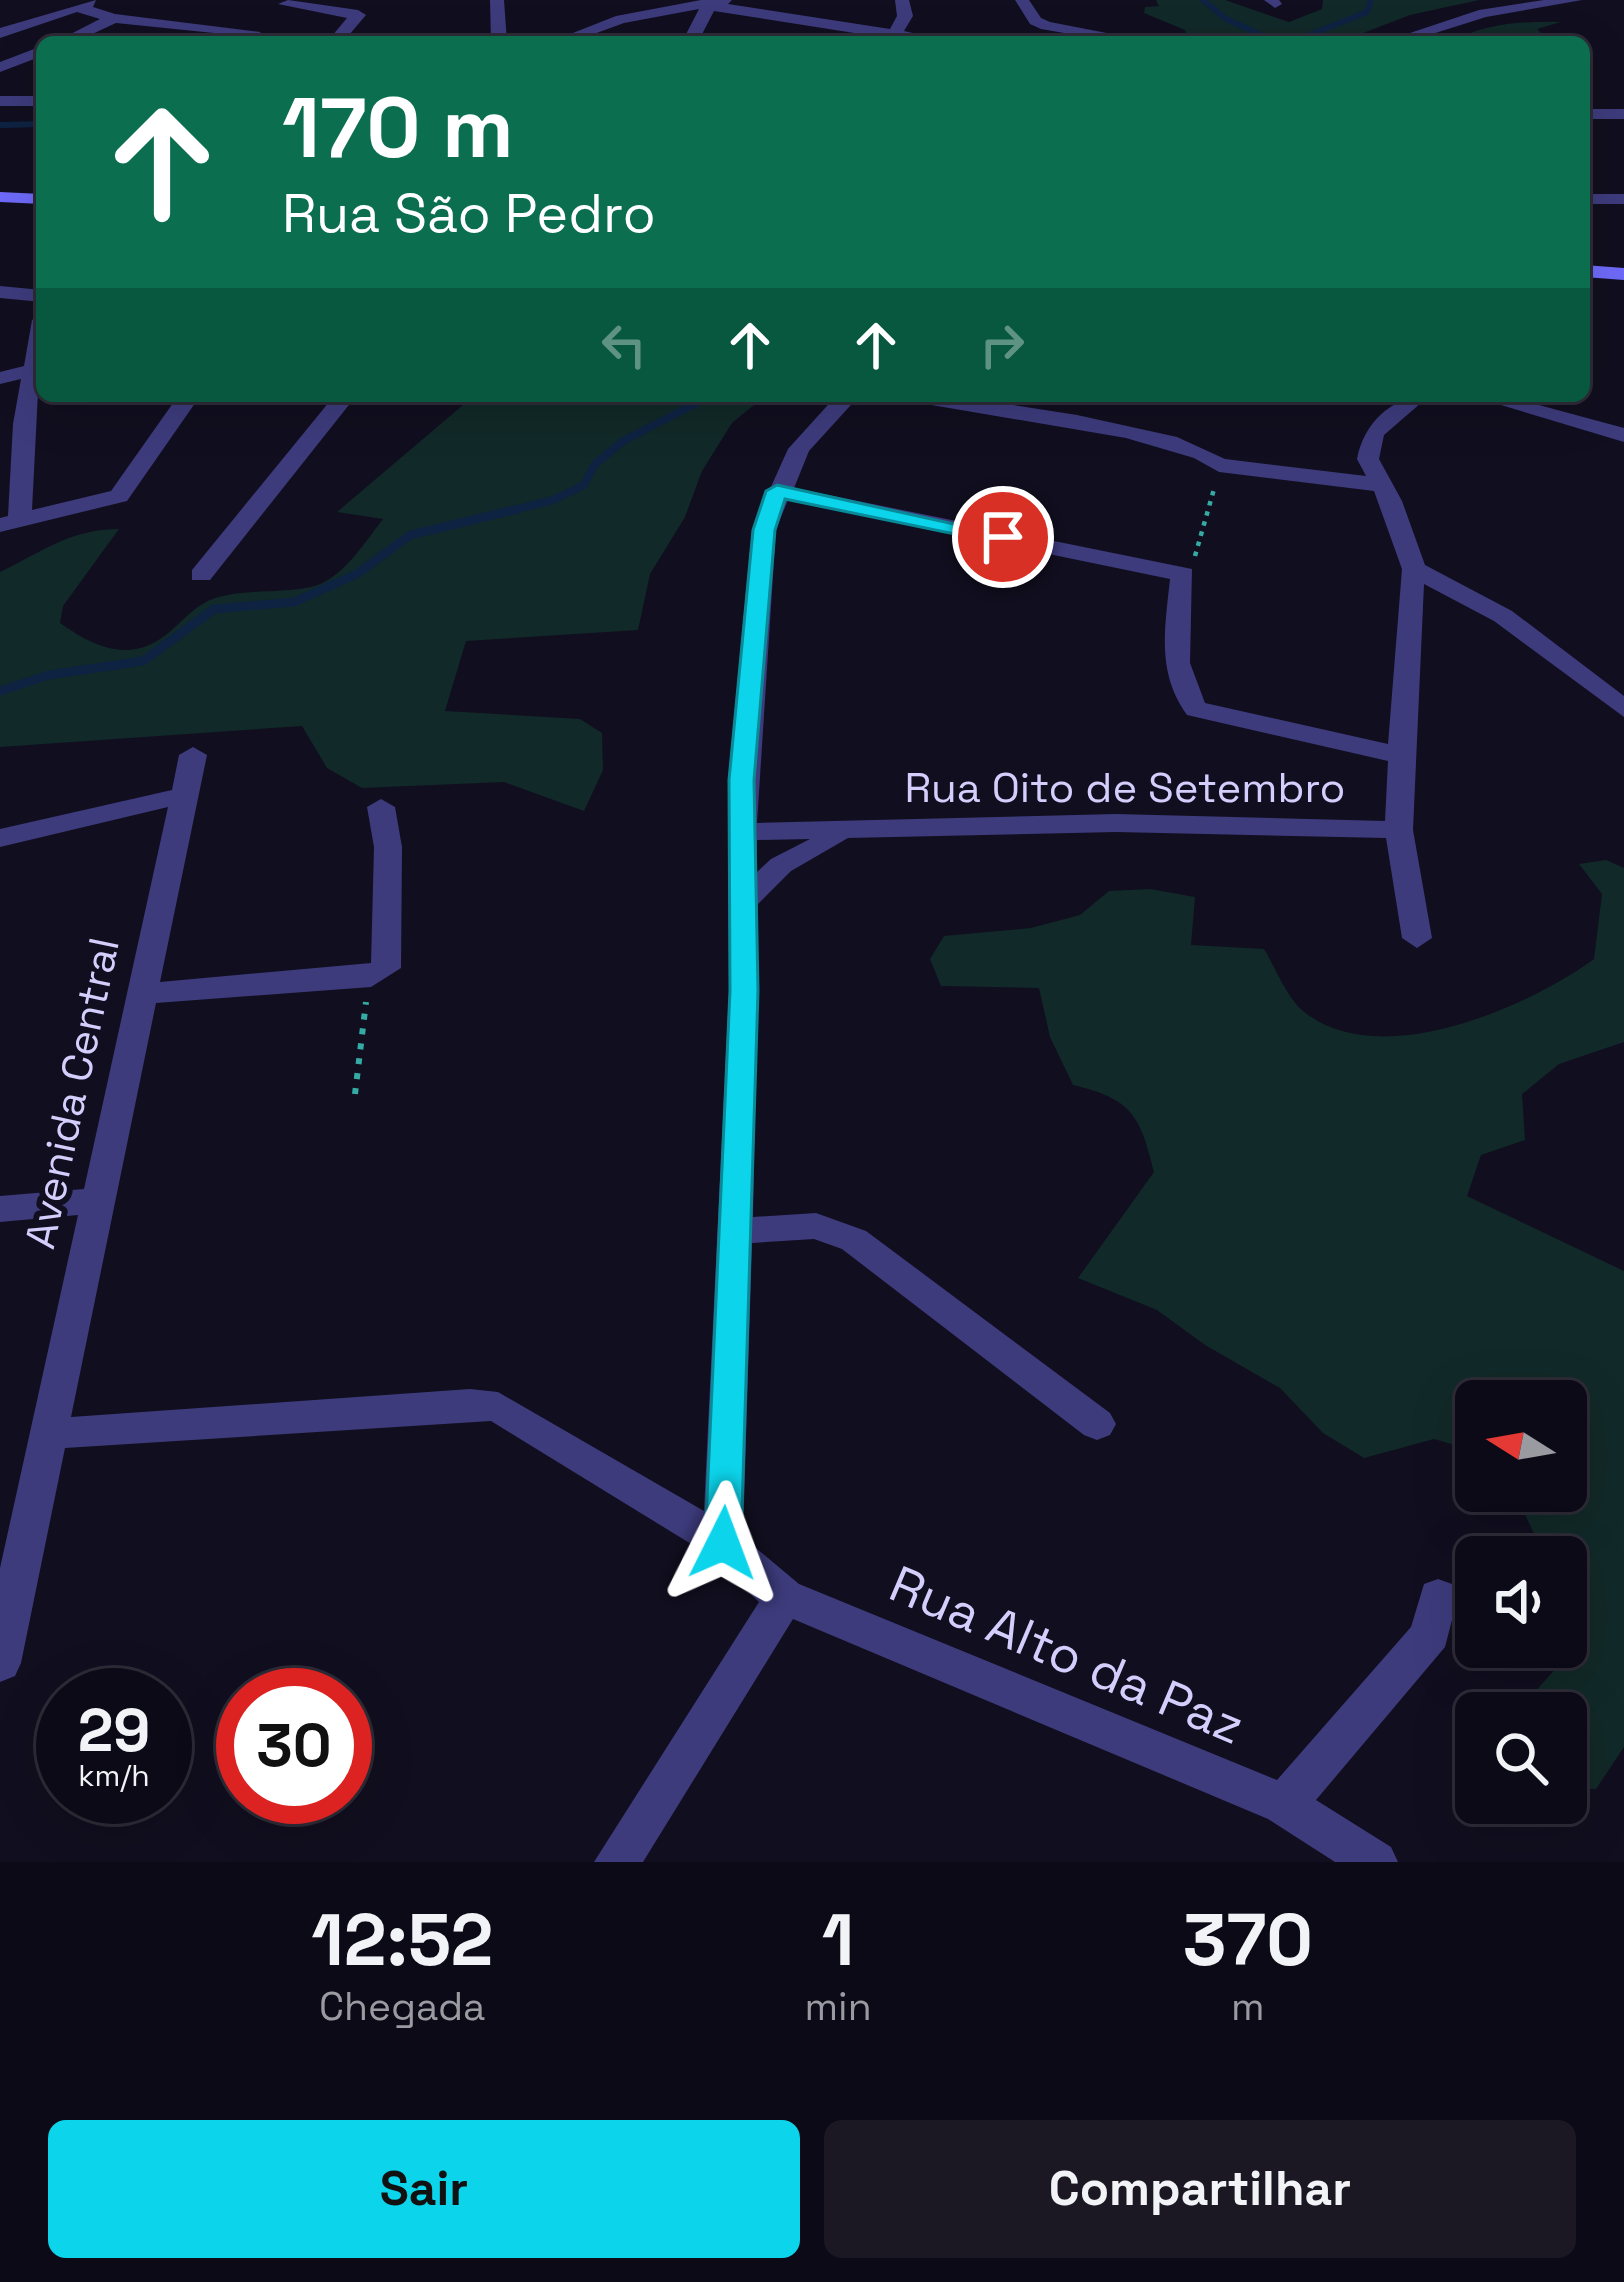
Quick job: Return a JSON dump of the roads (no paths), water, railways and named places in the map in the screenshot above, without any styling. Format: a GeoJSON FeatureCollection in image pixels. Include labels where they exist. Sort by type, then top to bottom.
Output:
{"type":"FeatureCollection","features":[{"type":"Feature","properties":{"kind":"street"},"geometry":{"type":"LineString","coordinates":[[497,0],[499,36]]}},
{"type":"Feature","properties":{"kind":"street"},"geometry":{"type":"LineString","coordinates":[[893,36],[905,16],[902,0]]}},
{"type":"Feature","properties":{"kind":"street"},"geometry":{"type":"LineString","coordinates":[[1022,0],[1035,21],[1046,26],[1108,36]]}},
{"type":"Feature","properties":{"kind":"street"},"geometry":{"type":"LineString","coordinates":[[1407,36],[1484,13],[1575,0]]}},
{"type":"Feature","properties":{"kind":"street"},"geometry":{"type":"LineString","coordinates":[[247,36],[287,2],[358,15],[340,36]]}},
{"type":"Feature","properties":{"kind":"street"},"geometry":{"type":"LineString","coordinates":[[0,33],[89,3],[113,18],[239,36]]}},
{"type":"Feature","properties":{"kind":"street"},"geometry":{"type":"LineString","coordinates":[[575,36],[620,20],[716,4],[888,36]]}},
{"type":"Feature","properties":{"kind":"street"},"geometry":{"type":"LineString","coordinates":[[694,36],[716,4]]}},
{"type":"Feature","properties":{"kind":"street"},"geometry":{"type":"LineString","coordinates":[[76,36],[113,18]]}},
{"type":"Feature","properties":{"kind":"street"},"geometry":{"type":"LineString","coordinates":[[811,36],[826,22]]}},
{"type":"Feature","properties":{"kind":"street"},"geometry":{"type":"LineString","coordinates":[[0,67],[36,53]]}},
{"type":"Feature","properties":{"kind":"street"},"geometry":{"type":"LineString","coordinates":[[0,100],[36,101]]}},
{"type":"Feature","properties":{"kind":"street"},"geometry":{"type":"LineString","coordinates":[[1590,115],[1624,114]]}},
{"type":"Feature","properties":{"kind":"street"},"geometry":{"type":"LineString","coordinates":[[0,197],[36,199]]}},
{"type":"Feature","properties":{"kind":"street"},"geometry":{"type":"LineString","coordinates":[[1590,199],[1624,199]]}},
{"type":"Feature","properties":{"kind":"street"},"geometry":{"type":"LineString","coordinates":[[1590,272],[1624,274]]}},
{"type":"Feature","properties":{"kind":"street"},"geometry":{"type":"LineString","coordinates":[[0,292],[36,295]]}},
{"type":"Feature","properties":{"kind":"street"},"geometry":{"type":"LineString","coordinates":[[36,346],[12,427],[10,522],[104,502],[128,488],[184,402]]}},
{"type":"Feature","properties":{"kind":"street"},"geometry":{"type":"LineString","coordinates":[[0,378],[30,371]]}},
{"type":"Feature","properties":{"kind":"street"},"geometry":{"type":"LineString","coordinates":[[201,575],[340,402]]}},
{"type":"Feature","properties":{"kind":"street"},"geometry":{"type":"LineString","coordinates":[[723,1543],[737,1231],[741,846],[764,530],[799,449],[842,402]]}},
{"type":"Feature","properties":{"kind":"street"},"geometry":{"type":"LineString","coordinates":[[948,402],[1172,442],[1214,457],[1219,465],[1383,485]]}},
{"type":"Feature","properties":{"kind":"street","name":"Rua Oito de Setembro"},"geometry":{"type":"LineString","coordinates":[[1399,402],[1373,433],[1368,459],[1383,485],[1414,569],[1399,755],[1399,830],[1417,938]]}},
{"type":"Feature","properties":{"kind":"street"},"geometry":{"type":"LineString","coordinates":[[1504,402],[1624,435]]}},
{"type":"Feature","properties":{"kind":"street"},"geometry":{"type":"LineString","coordinates":[[777,491],[1183,574],[1177,659],[1187,700],[1196,709],[1399,755]]}},
{"type":"Feature","properties":{"kind":"street"},"geometry":{"type":"LineString","coordinates":[[1414,569],[1503,616],[1624,709]]}},
{"type":"Feature","properties":{"kind":"street","name":"Avenida Central"},"geometry":{"type":"LineString","coordinates":[[0,1663],[180,796],[193,755]]}},
{"type":"Feature","properties":{"kind":"street"},"geometry":{"type":"LineString","coordinates":[[0,838],[180,796]]}},
{"type":"Feature","properties":{"kind":"street"},"geometry":{"type":"LineString","coordinates":[[140,994],[371,976],[386,968],[390,957],[388,848],[381,807]]}},
{"type":"Feature","properties":{"kind":"street","name":"Rua Oito de Setembro"},"geometry":{"type":"LineString","coordinates":[[741,846],[851,831],[1116,823],[1399,830]]}},
{"type":"Feature","properties":{"kind":"street","name":"Rua Oito de Setembro"},"geometry":{"type":"LineString","coordinates":[[743,902],[781,865],[851,831]]}},
{"type":"Feature","properties":{"kind":"street"},"geometry":{"type":"LineString","coordinates":[[741,846],[763,867],[781,865]]}},
{"type":"Feature","properties":{"kind":"street"},"geometry":{"type":"LineString","coordinates":[[0,1209],[97,1201]]}},
{"type":"Feature","properties":{"kind":"street"},"geometry":{"type":"LineString","coordinates":[[737,1231],[816,1226],[854,1240],[1097,1424]]}},
{"type":"Feature","properties":{"kind":"street","name":"Rua Alto da Paz"},"geometry":{"type":"LineString","coordinates":[[45,1434],[470,1404],[498,1407],[723,1543],[734,1558],[785,1597],[1284,1804],[1376,1862]]}},
{"type":"Feature","properties":{"kind":"street"},"geometry":{"type":"LineString","coordinates":[[617,1862],[785,1597]]}},
{"type":"Feature","properties":{"kind":"street"},"geometry":{"type":"LineString","coordinates":[[1284,1804],[1430,1634],[1438,1597]]}},
{"type":"Feature","properties":{"kind":"waterway"},"geometry":{"type":"LineString","coordinates":[[1203,0],[1226,19],[1264,36]]}},
{"type":"Feature","properties":{"kind":"waterway"},"geometry":{"type":"LineString","coordinates":[[1307,36],[1367,12],[1371,0]]}},
{"type":"Feature","properties":{"kind":"waterway"},"geometry":{"type":"LineString","coordinates":[[0,125],[36,124]]}},
{"type":"Feature","properties":{"kind":"waterway"},"geometry":{"type":"LineString","coordinates":[[514,510],[553,500],[584,485],[595,464],[623,441],[698,402]]}},
{"type":"Feature","properties":{"kind":"waterway"},"geometry":{"type":"LineString","coordinates":[[514,510],[518,509]]}},
{"type":"Feature","properties":{"kind":"waterway"},"geometry":{"type":"LineString","coordinates":[[0,691],[49,675],[143,661],[214,609],[294,602],[357,574],[410,535],[514,510]]}},
{"type":"Feature","properties":{"kind":"waterway"},"geometry":{"type":"LineString","coordinates":[[506,512],[514,510]]}}]}
